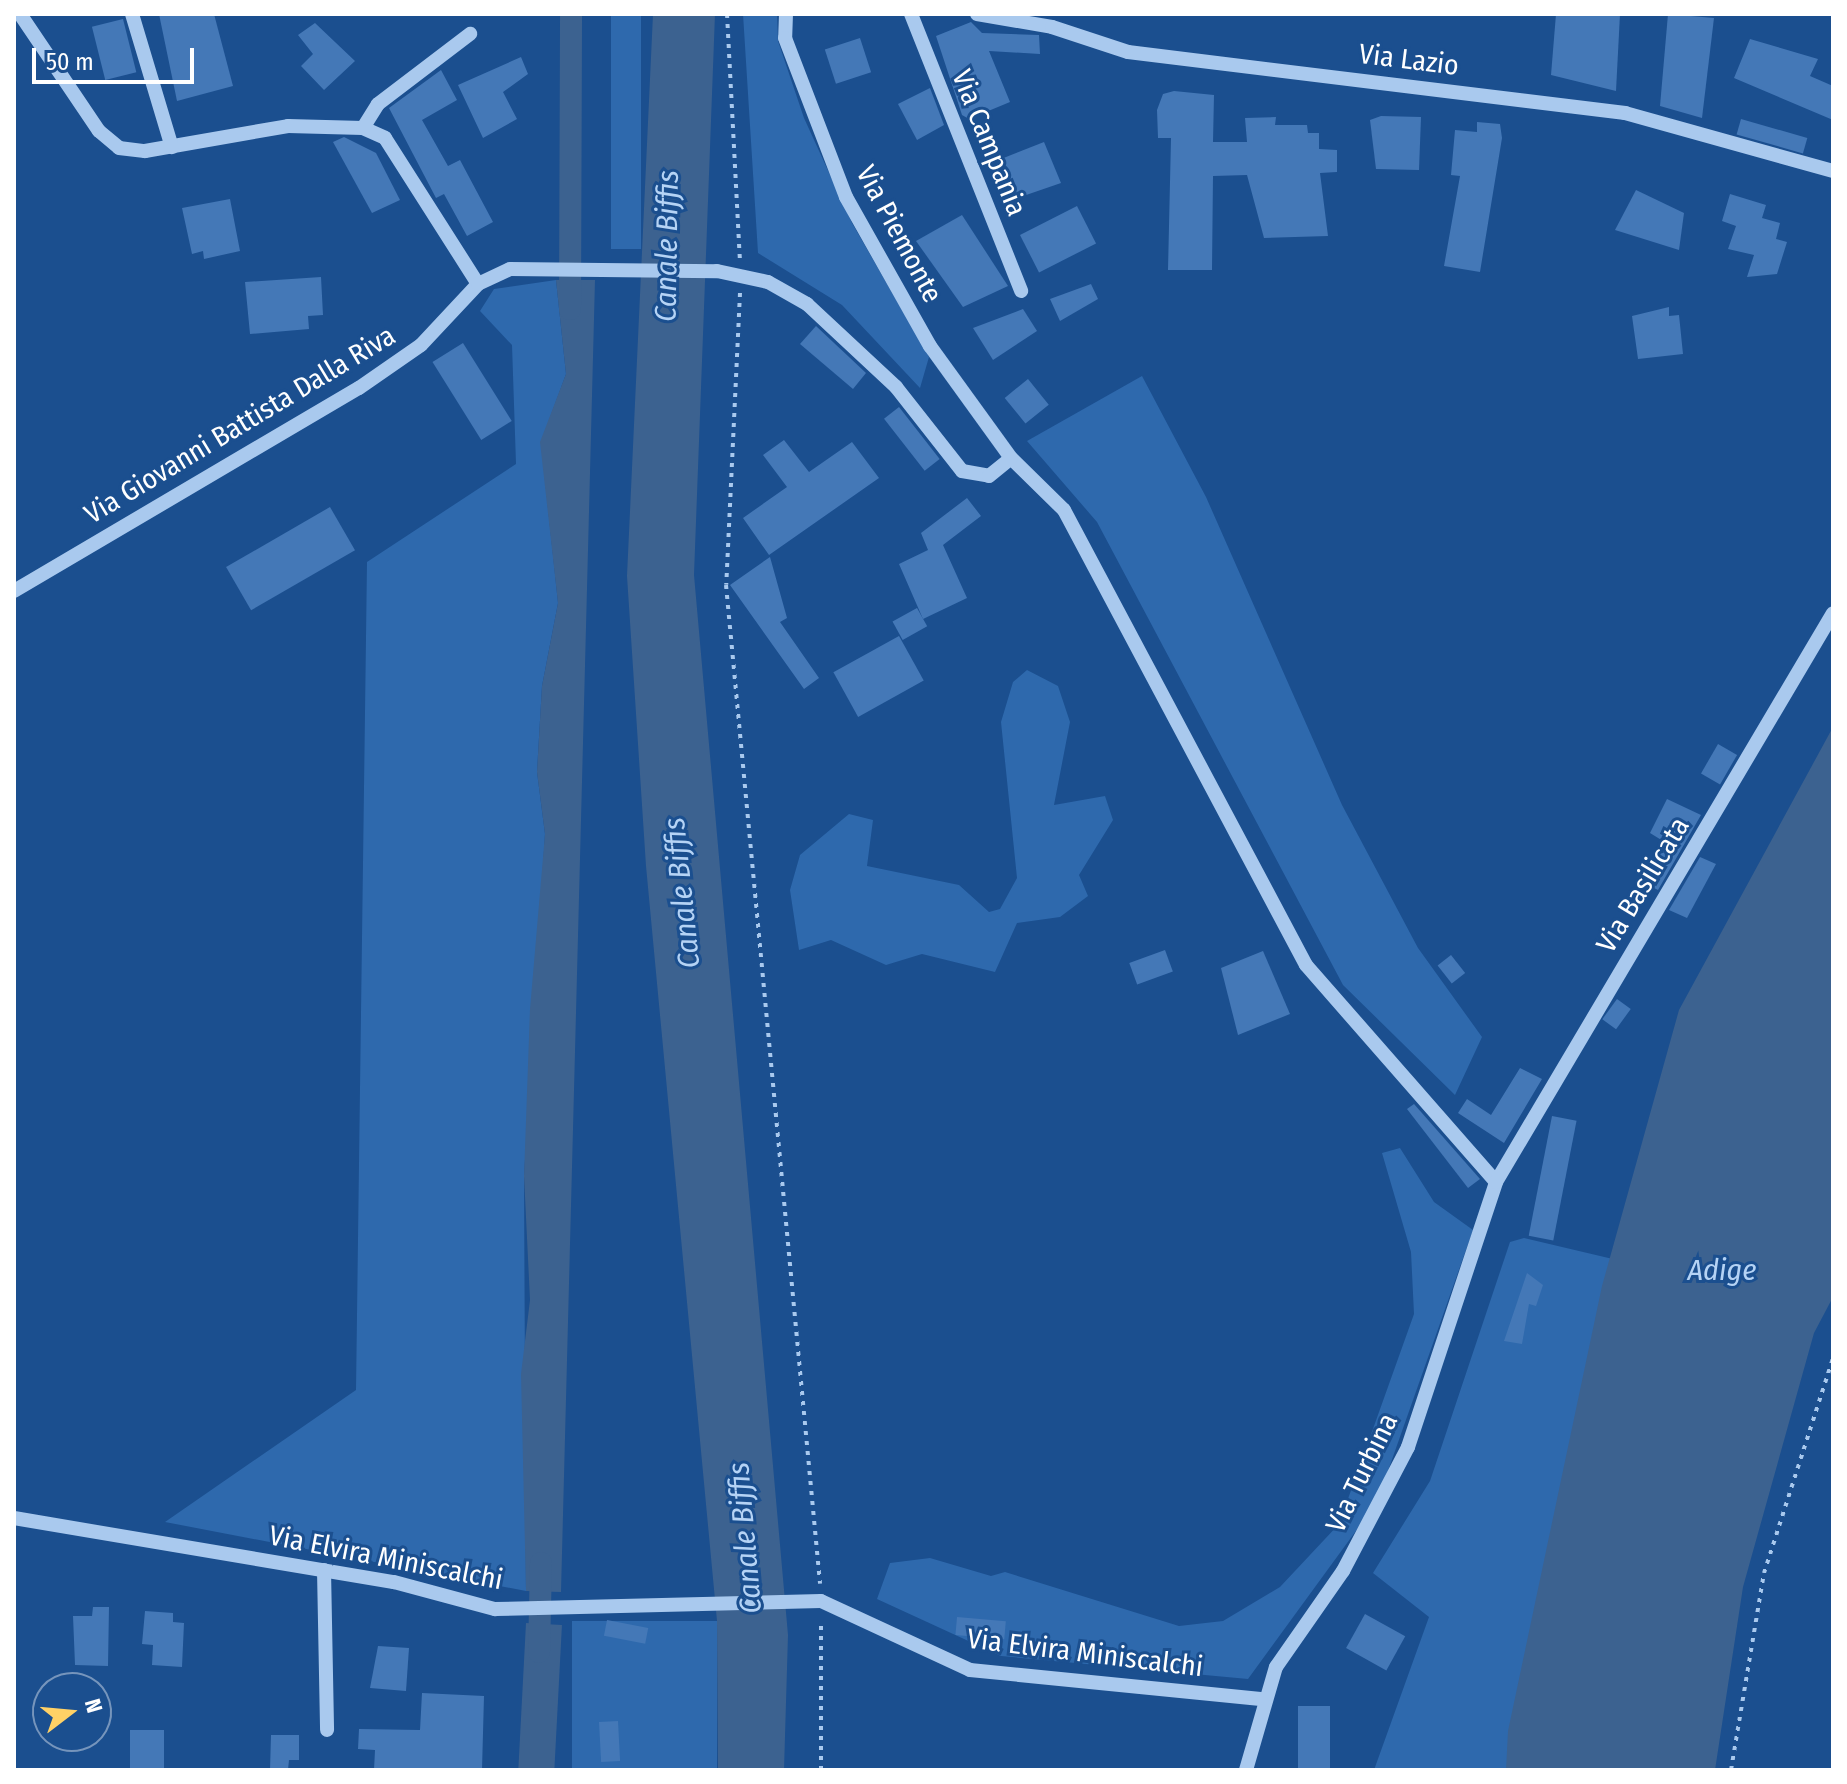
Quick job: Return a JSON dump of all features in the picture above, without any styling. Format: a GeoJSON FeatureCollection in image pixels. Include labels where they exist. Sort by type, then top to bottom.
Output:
{"type":"FeatureCollection","features":[{"type":"Feature","properties":{"kind":"street"},"geometry":{"type":"LineString","coordinates":[[20,14],[99,131],[119,148],[172,147],[288,126],[363,128],[396,151],[478,284]]}},
{"type":"Feature","properties":{"kind":"street"},"geometry":{"type":"LineString","coordinates":[[132,14],[172,147]]}},
{"type":"Feature","properties":{"kind":"street","name":"Via Piemonte"},"geometry":{"type":"LineString","coordinates":[[786,14],[785,38],[846,197],[930,346],[1011,458],[1064,510],[1306,965],[1496,1182]]}},
{"type":"Feature","properties":{"kind":"street","name":"Via Campania"},"geometry":{"type":"LineString","coordinates":[[911,14],[1021,291]]}},
{"type":"Feature","properties":{"kind":"street","name":"Via Lazio"},"geometry":{"type":"LineString","coordinates":[[977,14],[1052,27],[1128,52],[1625,113],[1833,171]]}},
{"type":"Feature","properties":{"kind":"street"},"geometry":{"type":"LineString","coordinates":[[363,128],[378,104],[470,34]]}},
{"type":"Feature","properties":{"kind":"street","name":"Via Giovanni Battista Dalla Riva"},"geometry":{"type":"LineString","coordinates":[[14,591],[359,388],[421,345],[478,284],[510,269],[717,271],[741,274],[807,304],[896,387],[962,471],[989,476],[1011,458]]}},
{"type":"Feature","properties":{"kind":"street","name":"Via Basilicata"},"geometry":{"type":"LineString","coordinates":[[1496,1182],[1833,613]]}},
{"type":"Feature","properties":{"kind":"street","name":"Via Turbina"},"geometry":{"type":"LineString","coordinates":[[1246,1770],[1261,1699],[1343,1571],[1408,1447],[1496,1182]]}},
{"type":"Feature","properties":{"kind":"street","name":"Via Elvira Miniscalchi"},"geometry":{"type":"LineString","coordinates":[[14,1518],[324,1570],[495,1609],[694,1609],[821,1601],[970,1670],[1261,1699]]}},
{"type":"Feature","properties":{"kind":"street"},"geometry":{"type":"LineString","coordinates":[[324,1570],[327,1730]]}},
{"type":"Feature","properties":{"kind":"path"},"geometry":{"type":"LineString","coordinates":[[727,14],[741,274],[726,585],[821,1601],[821,1770]]}},
{"type":"Feature","properties":{"kind":"path"},"geometry":{"type":"LineString","coordinates":[[1731,1770],[1764,1573],[1833,1358]]}},
{"type":"Feature","properties":{"kind":"shaded area"},"geometry":{"type":"Polygon","coordinates":[[[611,14],[641,14],[641,249],[611,249],[611,14]]]}},
{"type":"Feature","properties":{"kind":"shaded area"},"geometry":{"type":"Polygon","coordinates":[[[743,14],[777,14],[778,41],[804,118],[852,223],[929,357],[920,388],[842,305],[758,253],[743,14]]]}},
{"type":"Feature","properties":{"kind":"shaded area"},"geometry":{"type":"Polygon","coordinates":[[[556,280],[566,374],[541,442],[558,603],[542,686],[537,772],[545,834],[524,1176],[526,1591],[165,1522],[356,1390],[367,562],[516,464],[512,345],[480,311],[494,289],[556,280]]]}},
{"type":"Feature","properties":{"kind":"shaded area"},"geometry":{"type":"Polygon","coordinates":[[[1142,376],[1206,497],[1342,805],[1418,948],[1482,1037],[1455,1095],[1343,985],[1097,522],[1027,441],[1142,376]]]}},
{"type":"Feature","properties":{"kind":"shaded area"},"geometry":{"type":"Polygon","coordinates":[[[1027,670],[1058,686],[1070,722],[1054,805],[1105,796],[1113,820],[1079,875],[1088,896],[1060,917],[1017,923],[995,972],[922,954],[886,965],[831,940],[799,950],[790,890],[800,855],[849,814],[873,820],[867,866],[959,885],[989,912],[1000,909],[1017,878],[1001,722],[1013,682],[1027,670]]]}},
{"type":"Feature","properties":{"kind":"shaded area"},"geometry":{"type":"Polygon","coordinates":[[[1400,1148],[1434,1202],[1473,1230],[1377,1502],[1248,1679],[1001,1656],[877,1599],[890,1563],[930,1558],[991,1576],[1005,1572],[1179,1626],[1223,1621],[1280,1587],[1339,1524],[1414,1314],[1411,1252],[1382,1153],[1400,1148]]]}},
{"type":"Feature","properties":{"kind":"shaded area"},"geometry":{"type":"Polygon","coordinates":[[[1524,1238],[1617,1260],[1521,1770],[1374,1770],[1429,1617],[1373,1573],[1430,1481],[1510,1242],[1524,1238]]]}},
{"type":"Feature","properties":{"kind":"shaded area"},"geometry":{"type":"Polygon","coordinates":[[[572,1621],[717,1621],[717,1770],[572,1770],[572,1621]]]}},
{"type":"Feature","properties":{"kind":"water","name":"Canale Biffis"},"geometry":{"type":"Polygon","coordinates":[[[653,14],[715,14],[694,575],[788,1635],[784,1770],[718,1770],[717,1621],[646,866],[627,576],[653,14]]]}},
{"type":"Feature","properties":{"kind":"water"},"geometry":{"type":"Polygon","coordinates":[[[556,280],[595,280],[561,1592],[526,1591],[521,1374],[530,1300],[524,1176],[530,1009],[545,834],[537,772],[542,686],[558,603],[540,442],[566,374],[556,280]]]}},
{"type":"Feature","properties":{"kind":"water","name":"Adige"},"geometry":{"type":"Polygon","coordinates":[[[1833,727],[1833,1297],[1814,1333],[1743,1587],[1715,1770],[1506,1770],[1508,1731],[1602,1286],[1679,1010],[1833,727]]]}},
{"type":"Feature","properties":{"kind":"water"},"geometry":{"type":"Polygon","coordinates":[[[526,1623],[562,1625],[554,1770],[518,1770],[526,1623]]]}},
{"type":"Feature","properties":{"kind":"building"},"geometry":{"type":"Polygon","coordinates":[[[159,14],[214,14],[233,86],[177,101],[159,14]]]}},
{"type":"Feature","properties":{"kind":"building"},"geometry":{"type":"Polygon","coordinates":[[[1556,14],[1620,14],[1616,91],[1551,75],[1556,14]]]}},
{"type":"Feature","properties":{"kind":"building"},"geometry":{"type":"Polygon","coordinates":[[[1668,14],[1714,18],[1702,118],[1660,106],[1668,14]]]}},
{"type":"Feature","properties":{"kind":"building"},"geometry":{"type":"Polygon","coordinates":[[[123,19],[136,72],[105,80],[92,27],[123,19]]]}},
{"type":"Feature","properties":{"kind":"building"},"geometry":{"type":"Polygon","coordinates":[[[971,22],[982,33],[1039,35],[1040,54],[989,51],[1010,102],[969,119],[962,115],[936,36],[971,22]]]}},
{"type":"Feature","properties":{"kind":"building"},"geometry":{"type":"Polygon","coordinates":[[[315,23],[355,61],[324,90],[301,66],[313,54],[298,35],[315,23]]]}},
{"type":"Feature","properties":{"kind":"building"},"geometry":{"type":"Polygon","coordinates":[[[860,38],[871,72],[836,84],[825,49],[860,38]]]}},
{"type":"Feature","properties":{"kind":"building"},"geometry":{"type":"Polygon","coordinates":[[[1750,39],[1818,59],[1810,76],[1833,86],[1833,120],[1734,78],[1750,39]]]}},
{"type":"Feature","properties":{"kind":"building"},"geometry":{"type":"Polygon","coordinates":[[[521,57],[528,74],[503,92],[517,119],[483,138],[458,85],[521,57]]]}},
{"type":"Feature","properties":{"kind":"building"},"geometry":{"type":"Polygon","coordinates":[[[441,70],[457,100],[422,120],[448,166],[460,160],[493,222],[467,236],[444,194],[436,198],[389,108],[441,70]]]}},
{"type":"Feature","properties":{"kind":"building"},"geometry":{"type":"Polygon","coordinates":[[[930,88],[944,125],[917,140],[898,104],[930,88]]]}},
{"type":"Feature","properties":{"kind":"building"},"geometry":{"type":"Polygon","coordinates":[[[1174,91],[1214,95],[1213,142],[1247,142],[1245,118],[1276,117],[1275,125],[1307,125],[1308,133],[1319,133],[1319,149],[1337,150],[1337,172],[1320,173],[1328,236],[1264,238],[1247,175],[1213,176],[1212,270],[1168,270],[1171,138],[1158,138],[1157,110],[1163,94],[1174,91]]]}},
{"type":"Feature","properties":{"kind":"building"},"geometry":{"type":"Polygon","coordinates":[[[1381,116],[1421,117],[1419,170],[1376,169],[1370,120],[1381,116]]]}},
{"type":"Feature","properties":{"kind":"building"},"geometry":{"type":"Polygon","coordinates":[[[1741,119],[1807,138],[1803,153],[1737,134],[1741,119]]]}},
{"type":"Feature","properties":{"kind":"building"},"geometry":{"type":"Polygon","coordinates":[[[1477,122],[1500,124],[1502,138],[1480,272],[1444,266],[1460,176],[1451,175],[1455,130],[1477,132],[1477,122]]]}},
{"type":"Feature","properties":{"kind":"building"},"geometry":{"type":"Polygon","coordinates":[[[344,137],[376,153],[400,200],[372,213],[333,142],[344,137]]]}},
{"type":"Feature","properties":{"kind":"building"},"geometry":{"type":"Polygon","coordinates":[[[1044,142],[1061,183],[1012,200],[1001,159],[1044,142]]]}},
{"type":"Feature","properties":{"kind":"building"},"geometry":{"type":"Polygon","coordinates":[[[1636,190],[1684,213],[1679,250],[1615,230],[1636,190]]]}},
{"type":"Feature","properties":{"kind":"building"},"geometry":{"type":"Polygon","coordinates":[[[1730,194],[1766,205],[1762,218],[1780,223],[1776,239],[1787,242],[1777,274],[1747,277],[1754,255],[1728,249],[1736,226],[1722,221],[1730,194]]]}},
{"type":"Feature","properties":{"kind":"building"},"geometry":{"type":"Polygon","coordinates":[[[230,199],[240,251],[204,259],[203,251],[192,254],[182,208],[230,199]]]}},
{"type":"Feature","properties":{"kind":"building"},"geometry":{"type":"Polygon","coordinates":[[[1077,206],[1096,243],[1039,272],[1020,235],[1077,206]]]}},
{"type":"Feature","properties":{"kind":"building"},"geometry":{"type":"Polygon","coordinates":[[[962,215],[1008,286],[963,307],[916,241],[962,215]]]}},
{"type":"Feature","properties":{"kind":"building"},"geometry":{"type":"Polygon","coordinates":[[[321,277],[323,315],[308,316],[309,329],[250,334],[245,282],[321,277]]]}},
{"type":"Feature","properties":{"kind":"building"},"geometry":{"type":"Polygon","coordinates":[[[1091,284],[1098,299],[1060,321],[1050,299],[1091,284]]]}},
{"type":"Feature","properties":{"kind":"building"},"geometry":{"type":"Polygon","coordinates":[[[1669,307],[1669,316],[1679,315],[1683,354],[1638,359],[1632,316],[1669,307]]]}},
{"type":"Feature","properties":{"kind":"building"},"geometry":{"type":"Polygon","coordinates":[[[1023,309],[1037,331],[993,360],[973,328],[1023,309]]]}},
{"type":"Feature","properties":{"kind":"building"},"geometry":{"type":"Polygon","coordinates":[[[816,326],[866,373],[853,389],[800,344],[816,326]]]}},
{"type":"Feature","properties":{"kind":"building"},"geometry":{"type":"Polygon","coordinates":[[[463,343],[512,421],[481,440],[432,362],[463,343]]]}},
{"type":"Feature","properties":{"kind":"building"},"geometry":{"type":"Polygon","coordinates":[[[1028,379],[1049,405],[1025,424],[1005,398],[1028,379]]]}},
{"type":"Feature","properties":{"kind":"building"},"geometry":{"type":"Polygon","coordinates":[[[899,407],[940,459],[925,471],[884,419],[899,407]]]}},
{"type":"Feature","properties":{"kind":"building"},"geometry":{"type":"Polygon","coordinates":[[[784,440],[809,472],[852,442],[879,478],[769,555],[743,518],[787,487],[763,455],[784,440]]]}},
{"type":"Feature","properties":{"kind":"building"},"geometry":{"type":"Polygon","coordinates":[[[967,498],[981,516],[943,545],[967,598],[923,619],[899,564],[928,550],[921,533],[967,498]]]}},
{"type":"Feature","properties":{"kind":"building"},"geometry":{"type":"Polygon","coordinates":[[[330,507],[355,550],[251,610],[226,567],[330,507]]]}},
{"type":"Feature","properties":{"kind":"building"},"geometry":{"type":"Polygon","coordinates":[[[770,557],[787,618],[780,622],[819,678],[804,689],[730,585],[770,557]]]}},
{"type":"Feature","properties":{"kind":"building"},"geometry":{"type":"Polygon","coordinates":[[[917,608],[927,626],[903,640],[893,622],[917,608]]]}},
{"type":"Feature","properties":{"kind":"building"},"geometry":{"type":"Polygon","coordinates":[[[899,636],[924,681],[858,717],[833,672],[899,636]]]}},
{"type":"Feature","properties":{"kind":"building"},"geometry":{"type":"Polygon","coordinates":[[[1718,744],[1737,755],[1720,784],[1701,773],[1718,744]]]}},
{"type":"Feature","properties":{"kind":"building"},"geometry":{"type":"Polygon","coordinates":[[[1667,799],[1701,815],[1658,890],[1640,881],[1663,841],[1650,833],[1667,799]]]}},
{"type":"Feature","properties":{"kind":"building"},"geometry":{"type":"Polygon","coordinates":[[[1700,857],[1716,864],[1687,918],[1669,910],[1700,857]]]}},
{"type":"Feature","properties":{"kind":"building"},"geometry":{"type":"Polygon","coordinates":[[[1165,950],[1173,972],[1137,985],[1129,963],[1165,950]]]}},
{"type":"Feature","properties":{"kind":"building"},"geometry":{"type":"Polygon","coordinates":[[[1263,951],[1290,1014],[1238,1035],[1221,968],[1263,951]]]}},
{"type":"Feature","properties":{"kind":"building"},"geometry":{"type":"Polygon","coordinates":[[[1451,955],[1465,973],[1452,984],[1438,965],[1451,955]]]}},
{"type":"Feature","properties":{"kind":"building"},"geometry":{"type":"Polygon","coordinates":[[[1617,999],[1631,1009],[1616,1029],[1602,1019],[1617,999]]]}},
{"type":"Feature","properties":{"kind":"building"},"geometry":{"type":"Polygon","coordinates":[[[1520,1068],[1542,1079],[1504,1143],[1458,1113],[1467,1099],[1491,1115],[1520,1068]]]}},
{"type":"Feature","properties":{"kind":"building"},"geometry":{"type":"Polygon","coordinates":[[[1414,1104],[1480,1179],[1468,1188],[1407,1109],[1414,1104]]]}},
{"type":"Feature","properties":{"kind":"building"},"geometry":{"type":"Polygon","coordinates":[[[1552,1116],[1577,1121],[1553,1241],[1529,1236],[1552,1116]]]}},
{"type":"Feature","properties":{"kind":"building"},"geometry":{"type":"Polygon","coordinates":[[[1527,1273],[1543,1285],[1536,1306],[1529,1304],[1522,1344],[1504,1341],[1527,1273]]]}},
{"type":"Feature","properties":{"kind":"building"},"geometry":{"type":"Polygon","coordinates":[[[93,1607],[109,1607],[108,1666],[75,1665],[73,1616],[92,1616],[93,1607]]]}},
{"type":"Feature","properties":{"kind":"building"},"geometry":{"type":"Polygon","coordinates":[[[145,1611],[173,1613],[173,1622],[184,1623],[182,1667],[152,1665],[153,1645],[142,1644],[145,1611]]]}},
{"type":"Feature","properties":{"kind":"building"},"geometry":{"type":"Polygon","coordinates":[[[1365,1614],[1405,1636],[1386,1670],[1346,1648],[1365,1614]]]}},
{"type":"Feature","properties":{"kind":"building"},"geometry":{"type":"Polygon","coordinates":[[[957,1617],[1006,1621],[1004,1639],[955,1635],[957,1617]]]}},
{"type":"Feature","properties":{"kind":"building"},"geometry":{"type":"Polygon","coordinates":[[[607,1620],[648,1628],[645,1644],[604,1636],[607,1620]]]}},
{"type":"Feature","properties":{"kind":"building"},"geometry":{"type":"Polygon","coordinates":[[[378,1646],[409,1648],[406,1691],[370,1688],[378,1646]]]}},
{"type":"Feature","properties":{"kind":"building"},"geometry":{"type":"Polygon","coordinates":[[[422,1693],[484,1696],[482,1770],[374,1770],[375,1750],[358,1749],[359,1729],[420,1730],[422,1693]]]}},
{"type":"Feature","properties":{"kind":"building"},"geometry":{"type":"Polygon","coordinates":[[[1298,1706],[1330,1706],[1330,1770],[1298,1770],[1298,1706]]]}},
{"type":"Feature","properties":{"kind":"building"},"geometry":{"type":"Polygon","coordinates":[[[618,1721],[620,1761],[601,1762],[599,1722],[618,1721]]]}},
{"type":"Feature","properties":{"kind":"building"},"geometry":{"type":"Polygon","coordinates":[[[130,1730],[164,1730],[164,1770],[130,1770],[130,1730]]]}},
{"type":"Feature","properties":{"kind":"building"},"geometry":{"type":"Polygon","coordinates":[[[271,1735],[299,1735],[299,1760],[289,1760],[288,1770],[270,1770],[271,1735]]]}},
{"type":"Feature","properties":{"kind":"waterway"},"geometry":{"type":"LineString","coordinates":[[570,309],[571,14]]}},
{"type":"Feature","properties":{"kind":"waterway"},"geometry":{"type":"LineString","coordinates":[[539,1652],[541,1563]]}}]}
